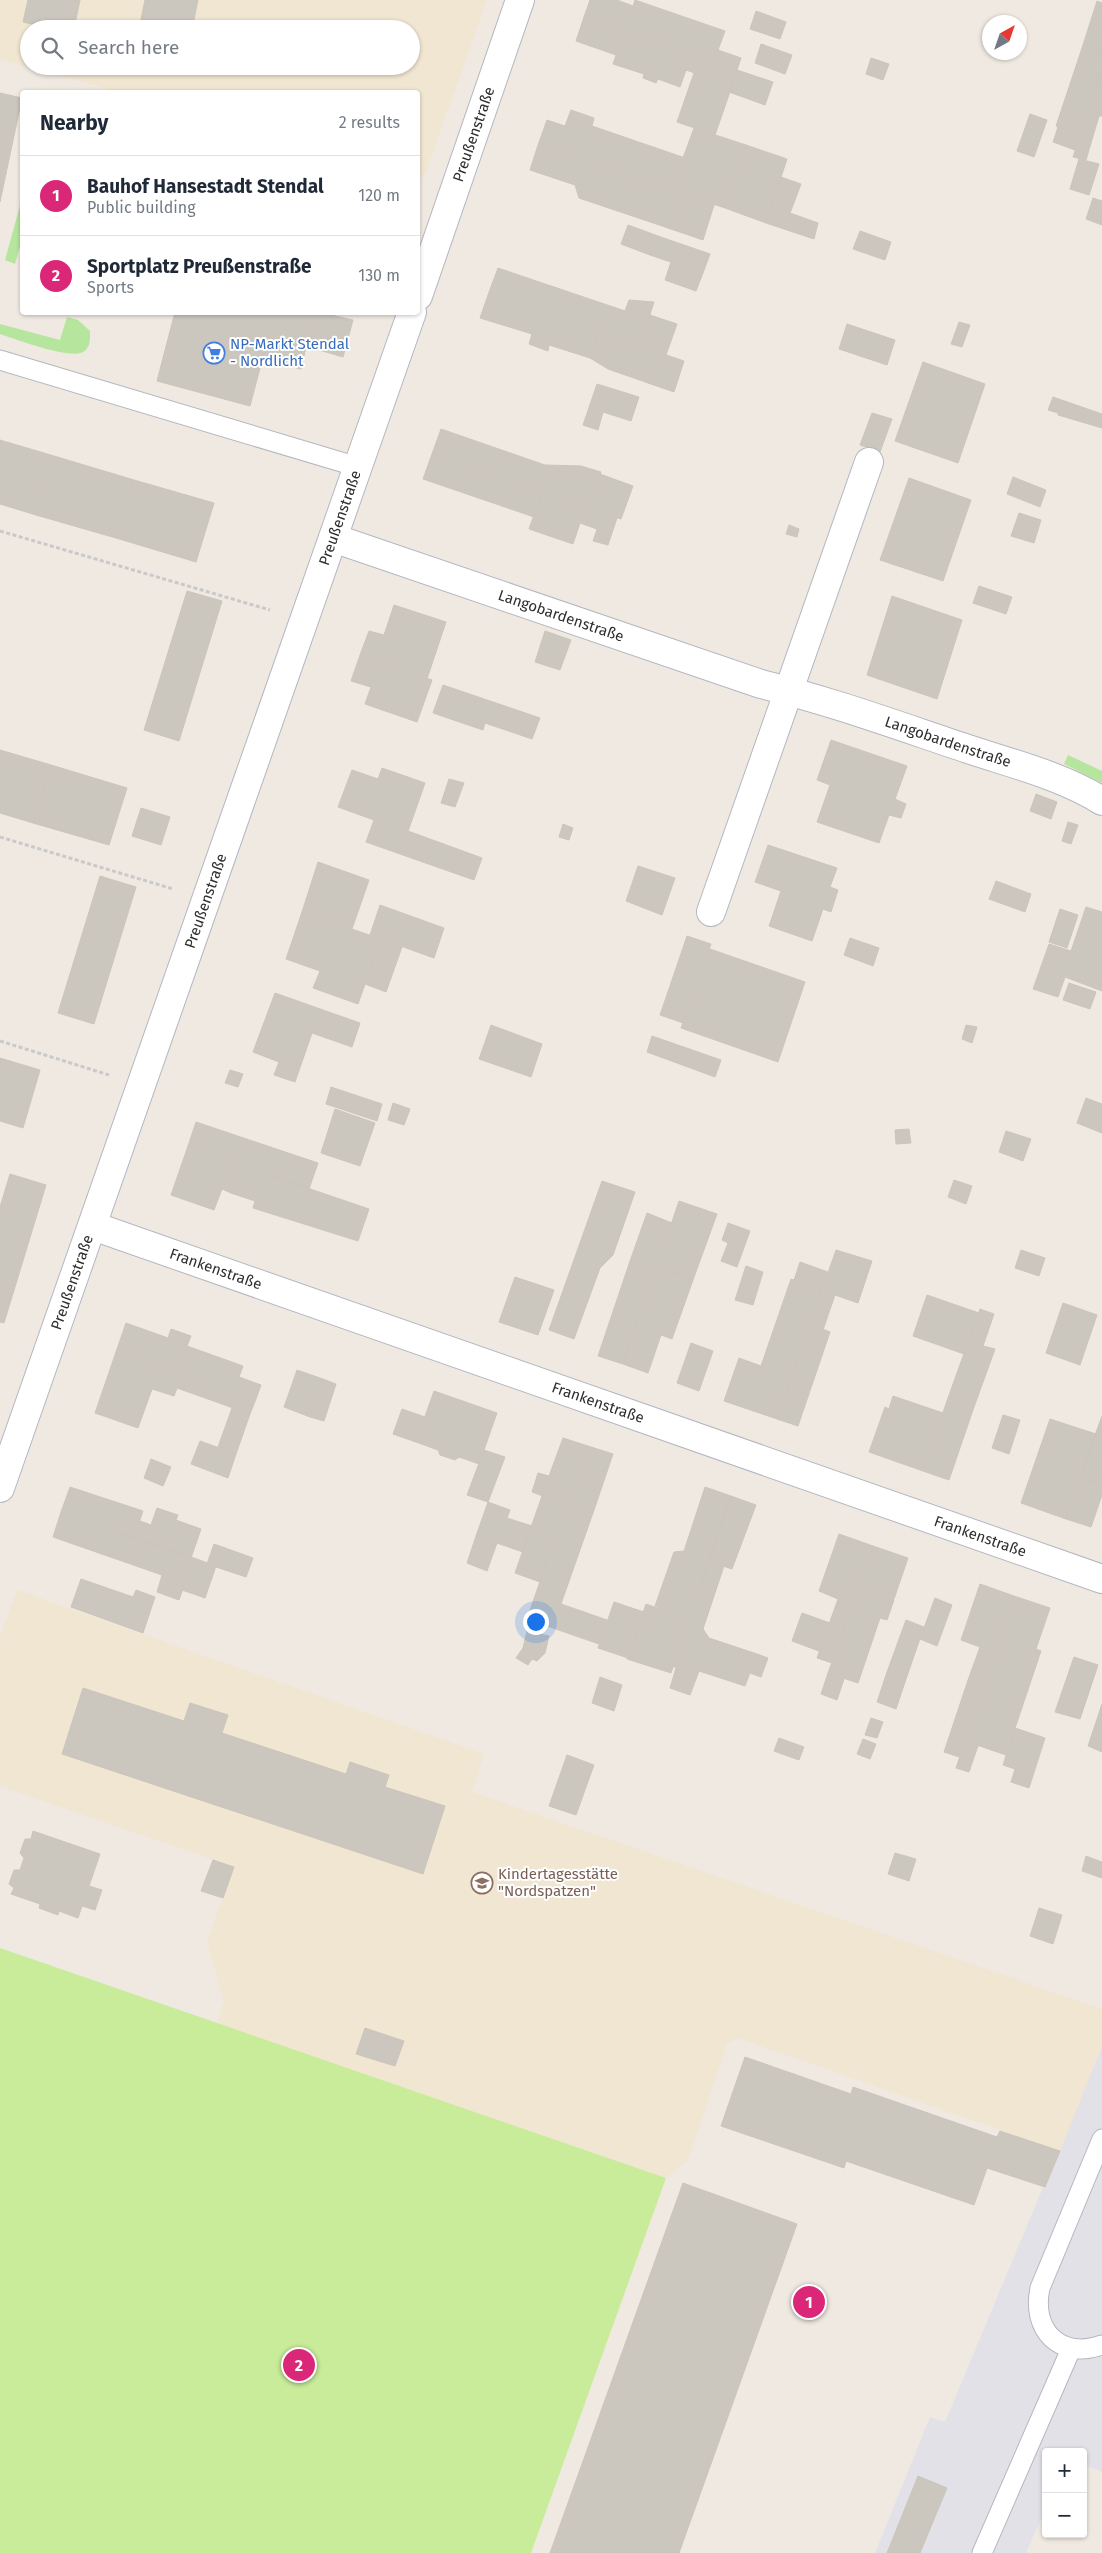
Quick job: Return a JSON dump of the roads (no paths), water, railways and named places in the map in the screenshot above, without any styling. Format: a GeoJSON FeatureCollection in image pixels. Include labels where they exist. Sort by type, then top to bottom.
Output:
{"type":"FeatureCollection","features":[{"type":"Feature","properties":{"kind":"street","name":"Preußenstraße"},"geometry":{"type":"LineString","coordinates":[[420,290],[520,0]]}},
{"type":"Feature","properties":{"kind":"street","name":"Preußenstraße"},"geometry":{"type":"LineString","coordinates":[[0,1488],[411,315]]}},
{"type":"Feature","properties":{"kind":"street"},"geometry":{"type":"LineString","coordinates":[[711,912],[869,462]]}},
{"type":"Feature","properties":{"kind":"street","name":"Langobardenstraße"},"geometry":{"type":"LineString","coordinates":[[333,538],[761,684],[790,691],[1063,781],[1084,790],[1102,801]]}},
{"type":"Feature","properties":{"kind":"street","name":"Frankenstraße"},"geometry":{"type":"LineString","coordinates":[[93,1226],[1102,1579]]}},
{"type":"Feature","properties":{"kind":"lane"},"geometry":{"type":"LineString","coordinates":[[0,360],[358,466]]}},
{"type":"Feature","properties":{"kind":"lane"},"geometry":{"type":"LineString","coordinates":[[1102,2139],[1040,2288],[1036,2304],[1039,2319],[1046,2332],[1057,2343],[1072,2349],[1087,2349],[1102,2345]]}},
{"type":"Feature","properties":{"kind":"lane"},"geometry":{"type":"LineString","coordinates":[[982,2553],[1072,2349]]}},
{"type":"Feature","properties":{"kind":"place","name":"NP-Markt Stendal - Nordlicht"},"geometry":{"type":"Point","coordinates":[214,353]}},
{"type":"Feature","properties":{"kind":"place","name":"Kindertagesstätte \"Nordspatzen\""},"geometry":{"type":"Point","coordinates":[482,1883]}},
{"type":"Feature","properties":{"kind":"place","name":"Bauhof Hansestadt Stendal"},"geometry":{"type":"Point","coordinates":[809,2302]}},
{"type":"Feature","properties":{"kind":"place","name":"Sportplatz Preußenstraße"},"geometry":{"type":"Point","coordinates":[299,2365]}}]}
